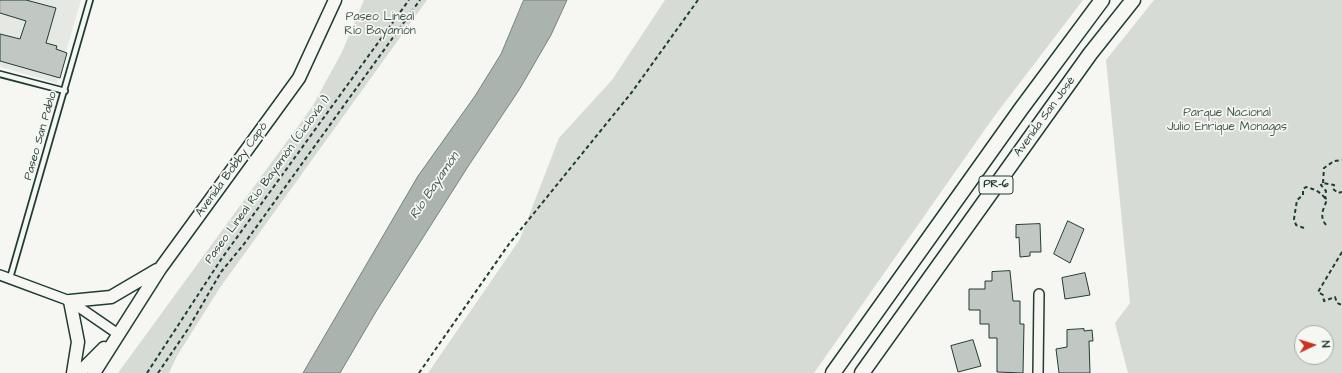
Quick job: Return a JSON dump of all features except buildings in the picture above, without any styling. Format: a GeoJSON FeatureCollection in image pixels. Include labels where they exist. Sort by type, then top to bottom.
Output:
{"type":"FeatureCollection","features":[{"type":"Feature","properties":{"kind":"main road","name":"Avenida San José"},"geometry":{"type":"LineString","coordinates":[[833,373],[1021,109],[1102,0]]}},
{"type":"Feature","properties":{"kind":"main road","name":"Avenida San José"},"geometry":{"type":"LineString","coordinates":[[862,373],[1085,61],[1133,0]]}},
{"type":"Feature","properties":{"kind":"street","name":"Avenida Bobby Capó"},"geometry":{"type":"LineString","coordinates":[[94,373],[160,269],[299,78],[335,0]]}},
{"type":"Feature","properties":{"kind":"street"},"geometry":{"type":"LineString","coordinates":[[70,301],[111,297],[160,269]]}},
{"type":"Feature","properties":{"kind":"street"},"geometry":{"type":"LineString","coordinates":[[0,275],[70,301],[118,334]]}},
{"type":"Feature","properties":{"kind":"street"},"geometry":{"type":"LineString","coordinates":[[1038,373],[1039,294]]}},
{"type":"Feature","properties":{"kind":"street"},"geometry":{"type":"LineString","coordinates":[[70,301],[78,342],[73,373]]}},
{"type":"Feature","properties":{"kind":"street","name":"Avenida Bobby Capó"},"geometry":{"type":"LineString","coordinates":[[79,373],[118,334]]}},
{"type":"Feature","properties":{"kind":"lane","name":"Paseo San Pablo"},"geometry":{"type":"LineString","coordinates":[[10,278],[90,0]]}},
{"type":"Feature","properties":{"kind":"lane"},"geometry":{"type":"LineString","coordinates":[[0,74],[65,91]]}},
{"type":"Feature","properties":{"kind":"path","name":"Paseo Lineal Río Bayamón (Ciclovía 1)"},"geometry":{"type":"LineString","coordinates":[[147,373],[227,252],[409,0]]}},
{"type":"Feature","properties":{"kind":"path"},"geometry":{"type":"LineString","coordinates":[[158,373],[188,329],[221,272],[244,244],[420,0]]}},
{"type":"Feature","properties":{"kind":"path"},"geometry":{"type":"LineString","coordinates":[[419,373],[509,244],[632,92],[698,0]]}},
{"type":"Feature","properties":{"kind":"path"},"geometry":{"type":"LineString","coordinates":[[1326,224],[1324,221],[1322,208],[1327,200],[1325,198],[1326,191],[1321,185],[1323,183],[1324,168],[1334,161],[1342,160]]}},
{"type":"Feature","properties":{"kind":"path"},"geometry":{"type":"LineString","coordinates":[[1323,183],[1334,185],[1333,189],[1338,194],[1342,192]]}},
{"type":"Feature","properties":{"kind":"path"},"geometry":{"type":"LineString","coordinates":[[1304,228],[1296,224],[1294,218],[1297,200],[1303,195],[1303,189],[1312,188],[1320,192],[1325,198]]}},
{"type":"Feature","properties":{"kind":"path"},"geometry":{"type":"LineString","coordinates":[[1342,252],[1318,292],[1323,295],[1324,301],[1336,297],[1337,303],[1342,305]]}},
{"type":"Feature","properties":{"kind":"shaded area"},"geometry":{"type":"Polygon","coordinates":[[[0,0],[81,0],[57,83],[0,67],[0,0]]]}},
{"type":"Feature","properties":{"kind":"green space","name":"Paseo Lineal Río Bayamón"},"geometry":{"type":"Polygon","coordinates":[[[364,0],[427,0],[219,289],[177,356],[169,373],[118,373],[312,107],[342,52],[364,0]]]}},
{"type":"Feature","properties":{"kind":"green space"},"geometry":{"type":"Polygon","coordinates":[[[665,0],[1083,0],[993,118],[814,373],[428,373],[520,239],[559,138],[612,80],[665,0]]]}},
{"type":"Feature","properties":{"kind":"green space","name":"Parque Nacional Julio Enrique Monagas"},"geometry":{"type":"Polygon","coordinates":[[[1154,0],[1342,0],[1342,373],[1128,373],[1115,323],[1130,303],[1106,60],[1154,0]]]}},
{"type":"Feature","properties":{"kind":"water","name":"Río Bayamón"},"geometry":{"type":"Polygon","coordinates":[[[524,0],[567,0],[551,35],[519,90],[469,165],[377,310],[340,373],[303,373],[418,176],[475,96],[501,54],[524,0]]]}}]}
